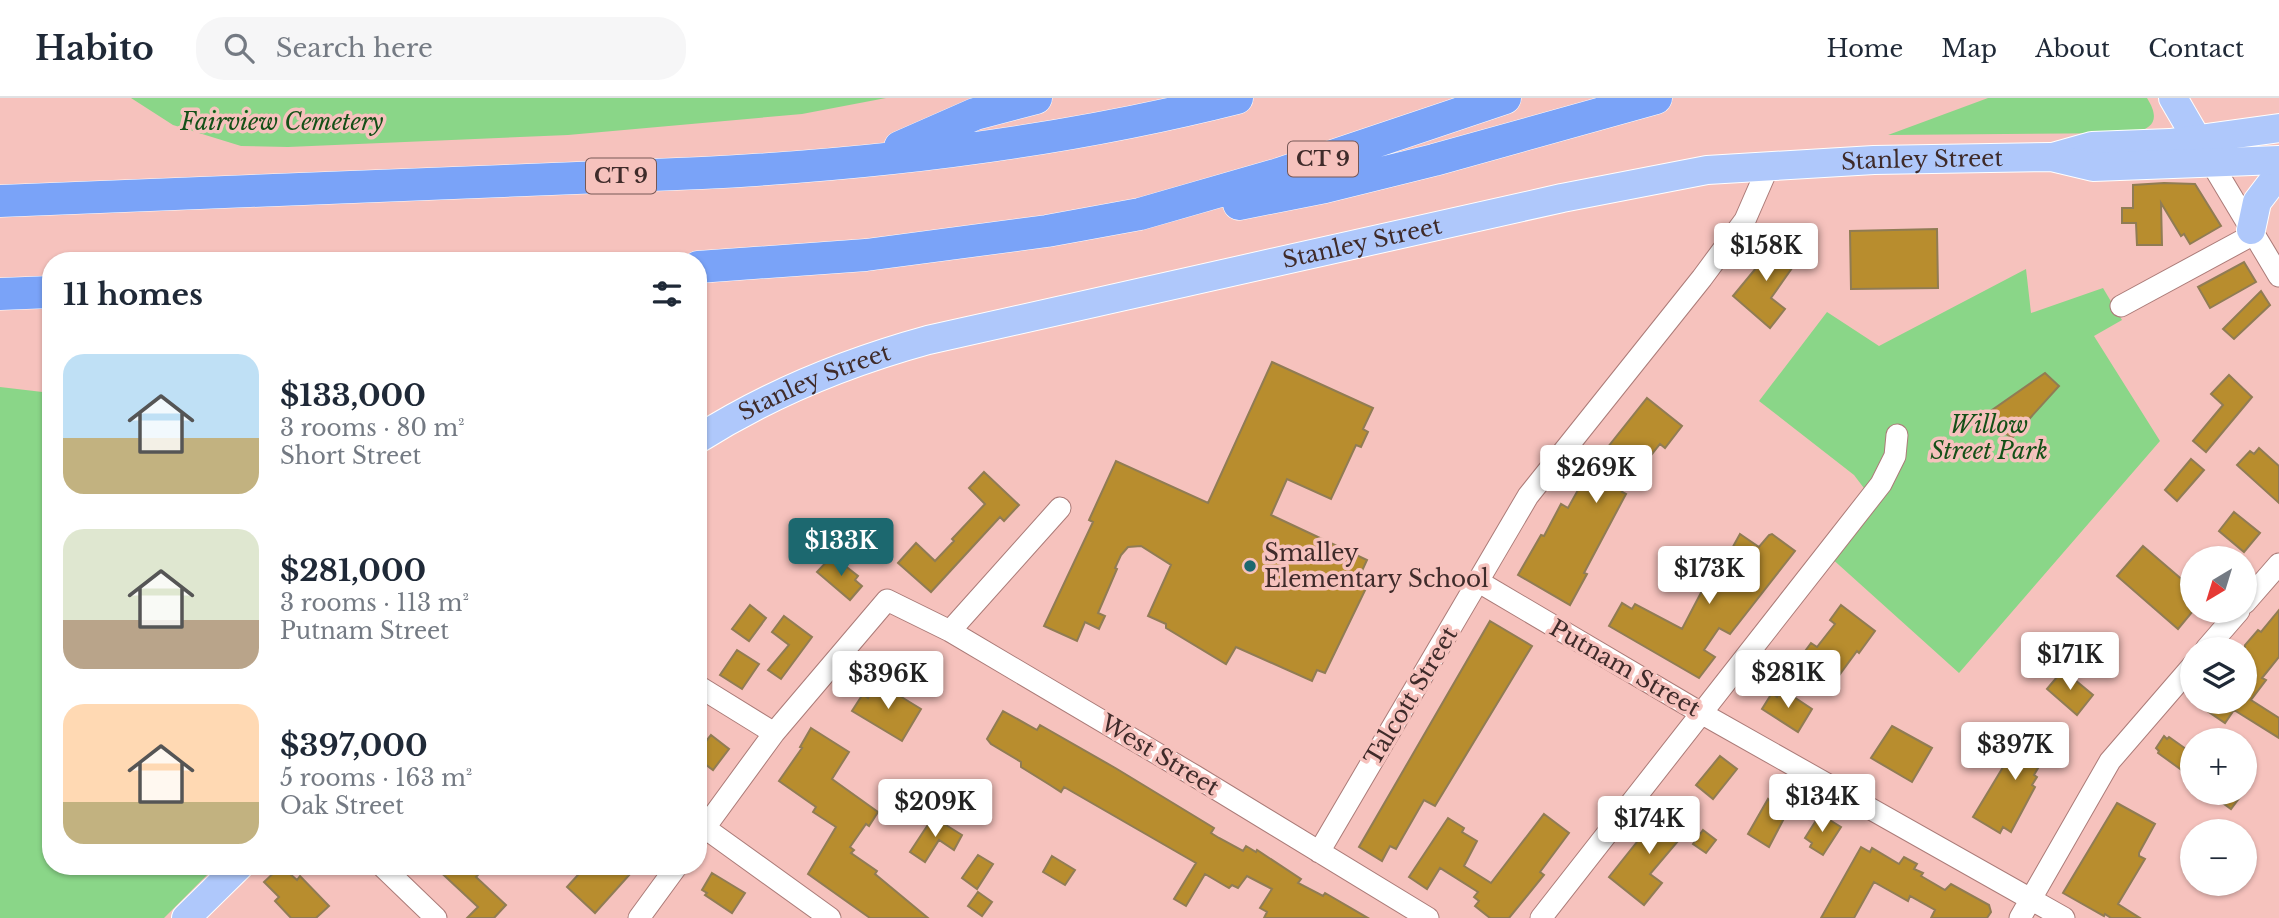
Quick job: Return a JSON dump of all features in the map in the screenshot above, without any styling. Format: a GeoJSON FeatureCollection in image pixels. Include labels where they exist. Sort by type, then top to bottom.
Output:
{"type":"FeatureCollection","features":[{"type":"Feature","properties":{"kind":"highway"},"geometry":{"type":"LineString","coordinates":[[876,159],[975,114],[1036,98]]}},
{"type":"Feature","properties":{"kind":"highway","name":"CT 9"},"geometry":{"type":"LineString","coordinates":[[0,201],[702,173],[876,159],[1066,133],[1237,98]]}},
{"type":"Feature","properties":{"kind":"highway","name":"CT 9"},"geometry":{"type":"LineString","coordinates":[[707,266],[866,255],[1035,232],[1140,214],[1279,174],[1505,98]]}},
{"type":"Feature","properties":{"kind":"highway"},"geometry":{"type":"LineString","coordinates":[[1140,214],[1207,208],[1301,192],[1489,145],[1656,98]]}},
{"type":"Feature","properties":{"kind":"highway"},"geometry":{"type":"LineString","coordinates":[[0,294],[42,292]]}},
{"type":"Feature","properties":{"kind":"main road"},"geometry":{"type":"LineString","coordinates":[[2173,98],[2212,164]]}},
{"type":"Feature","properties":{"kind":"main road","name":"Stanley Street"},"geometry":{"type":"LineString","coordinates":[[707,434],[753,407],[817,378],[863,360],[929,340],[1600,190],[1697,171],[1769,164],[2051,157],[2092,146],[2198,140],[2279,128]]}},
{"type":"Feature","properties":{"kind":"main road","name":"Stanley Street"},"geometry":{"type":"LineString","coordinates":[[2051,157],[2093,167],[2279,160]]}},
{"type":"Feature","properties":{"kind":"main road"},"geometry":{"type":"LineString","coordinates":[[2253,232],[2257,202],[2279,173]]}},
{"type":"Feature","properties":{"kind":"main road"},"geometry":{"type":"LineString","coordinates":[[186,918],[230,875]]}},
{"type":"Feature","properties":{"kind":"street","name":"Talcott Street"},"geometry":{"type":"LineString","coordinates":[[1319,852],[1528,496],[1745,220],[1769,164]]}},
{"type":"Feature","properties":{"kind":"street"},"geometry":{"type":"LineString","coordinates":[[2212,164],[2279,276]]}},
{"type":"Feature","properties":{"kind":"street"},"geometry":{"type":"LineString","coordinates":[[2121,306],[2253,232]]}},
{"type":"Feature","properties":{"kind":"street"},"geometry":{"type":"LineString","coordinates":[[1541,918],[1881,484],[1895,456],[1897,435]]}},
{"type":"Feature","properties":{"kind":"street"},"geometry":{"type":"LineString","coordinates":[[950,631],[1060,508]]}},
{"type":"Feature","properties":{"kind":"street"},"geometry":{"type":"LineString","coordinates":[[2258,588],[2279,564]]}},
{"type":"Feature","properties":{"kind":"street","name":"Putnam Street"},"geometry":{"type":"LineString","coordinates":[[1479,582],[1701,713],[2064,918]]}},
{"type":"Feature","properties":{"kind":"street","name":"West Street"},"geometry":{"type":"LineString","coordinates":[[774,733],[887,600],[950,631],[1428,918]]}},
{"type":"Feature","properties":{"kind":"street"},"geometry":{"type":"LineString","coordinates":[[2216,637],[2229,623]]}},
{"type":"Feature","properties":{"kind":"street"},"geometry":{"type":"LineString","coordinates":[[2020,918],[2110,761],[2180,680]]}},
{"type":"Feature","properties":{"kind":"street"},"geometry":{"type":"LineString","coordinates":[[707,692],[774,733],[707,826]]}},
{"type":"Feature","properties":{"kind":"street"},"geometry":{"type":"LineString","coordinates":[[707,836],[831,918]]}},
{"type":"Feature","properties":{"kind":"street"},"geometry":{"type":"LineString","coordinates":[[391,875],[436,918]]}},
{"type":"Feature","properties":{"kind":"street"},"geometry":{"type":"LineString","coordinates":[[639,918],[670,875]]}},
{"type":"Feature","properties":{"kind":"green space","name":"Fairview Cemetery"},"geometry":{"type":"Polygon","coordinates":[[[131,98],[886,98],[802,114],[568,135],[288,147],[241,146],[173,125],[131,98]]]}},
{"type":"Feature","properties":{"kind":"green space"},"geometry":{"type":"Polygon","coordinates":[[[1988,98],[2147,98],[2154,116],[2151,125],[2133,133],[1888,135],[1988,98]]]}},
{"type":"Feature","properties":{"kind":"green space","name":"Willow Street Park"},"geometry":{"type":"Polygon","coordinates":[[[2026,269],[2031,313],[2103,288],[2122,320],[2094,336],[2160,441],[1959,673],[1829,556],[1873,500],[1854,475],[1759,401],[1827,312],[1879,346],[2026,269]]]}},
{"type":"Feature","properties":{"kind":"green space"},"geometry":{"type":"Polygon","coordinates":[[[0,387],[42,392],[42,875],[207,875],[164,918],[0,918],[0,387]]]}},
{"type":"Feature","properties":{"kind":"building"},"geometry":{"type":"Polygon","coordinates":[[[2195,184],[2221,226],[2190,244],[2184,234],[2181,236],[2161,203],[2162,245],[2137,245],[2136,223],[2122,223],[2122,208],[2133,208],[2133,185],[2195,184]]]}},
{"type":"Feature","properties":{"kind":"building"},"geometry":{"type":"Polygon","coordinates":[[[1937,229],[1938,288],[1851,289],[1850,231],[1937,229]]]}},
{"type":"Feature","properties":{"kind":"building"},"geometry":{"type":"Polygon","coordinates":[[[1772,241],[1797,261],[1771,298],[1785,309],[1770,328],[1733,296],[1757,267],[1752,262],[1768,242],[1772,241]]]}},
{"type":"Feature","properties":{"kind":"building"},"geometry":{"type":"Polygon","coordinates":[[[2244,262],[2256,282],[2210,308],[2198,287],[2244,262]]]}},
{"type":"Feature","properties":{"kind":"building"},"geometry":{"type":"Polygon","coordinates":[[[2261,291],[2270,305],[2234,339],[2223,329],[2261,291]]]}},
{"type":"Feature","properties":{"kind":"building"},"geometry":{"type":"Polygon","coordinates":[[[1272,362],[1373,408],[1363,429],[1368,432],[1361,447],[1356,445],[1331,499],[1287,479],[1271,515],[1367,560],[1361,573],[1371,578],[1325,673],[1317,670],[1312,681],[1236,647],[1226,664],[1166,628],[1166,624],[1148,616],[1171,565],[1141,546],[1128,547],[1121,555],[1098,613],[1105,616],[1099,629],[1085,622],[1077,641],[1044,626],[1093,522],[1089,520],[1116,461],[1208,503],[1272,362]]]}},
{"type":"Feature","properties":{"kind":"building"},"geometry":{"type":"Polygon","coordinates":[[[2045,373],[2059,386],[2012,438],[1982,417],[2045,373]]]}},
{"type":"Feature","properties":{"kind":"building"},"geometry":{"type":"Polygon","coordinates":[[[2229,375],[2252,397],[2206,452],[2193,441],[2223,405],[2211,394],[2229,375]]]}},
{"type":"Feature","properties":{"kind":"building"},"geometry":{"type":"Polygon","coordinates":[[[1647,398],[1682,426],[1665,448],[1660,444],[1622,492],[1626,494],[1570,605],[1518,575],[1561,504],[1568,508],[1588,472],[1647,398]]]}},
{"type":"Feature","properties":{"kind":"building"},"geometry":{"type":"Polygon","coordinates":[[[2259,448],[2279,466],[2279,503],[2237,465],[2250,451],[2254,454],[2259,448]]]}},
{"type":"Feature","properties":{"kind":"building"},"geometry":{"type":"Polygon","coordinates":[[[2191,459],[2204,470],[2177,501],[2165,490],[2191,459]]]}},
{"type":"Feature","properties":{"kind":"building"},"geometry":{"type":"Polygon","coordinates":[[[984,472],[1019,505],[1004,521],[1000,517],[931,592],[898,563],[916,543],[935,561],[954,541],[952,539],[985,504],[969,488],[984,472]]]}},
{"type":"Feature","properties":{"kind":"building"},"geometry":{"type":"Polygon","coordinates":[[[2234,512],[2260,533],[2249,546],[2237,546],[2219,531],[2234,512]]]}},
{"type":"Feature","properties":{"kind":"building"},"geometry":{"type":"Polygon","coordinates":[[[1740,534],[1759,547],[1772,534],[1795,551],[1730,634],[1719,628],[1704,650],[1715,657],[1699,678],[1609,626],[1622,603],[1632,609],[1635,604],[1682,629],[1704,587],[1709,590],[1740,534]]]}},
{"type":"Feature","properties":{"kind":"building"},"geometry":{"type":"Polygon","coordinates":[[[2143,546],[2180,578],[2180,623],[2183,623],[2178,629],[2117,576],[2143,546]]]}},
{"type":"Feature","properties":{"kind":"building"},"geometry":{"type":"Polygon","coordinates":[[[830,558],[837,563],[839,561],[858,576],[855,580],[862,586],[850,600],[817,572],[830,558]]]}},
{"type":"Feature","properties":{"kind":"building"},"geometry":{"type":"Polygon","coordinates":[[[750,605],[766,618],[749,641],[732,629],[750,605]]]}},
{"type":"Feature","properties":{"kind":"building"},"geometry":{"type":"Polygon","coordinates":[[[1841,605],[1875,631],[1829,689],[1800,668],[1805,661],[1800,658],[1811,643],[1817,647],[1835,624],[1830,620],[1841,605]]]}},
{"type":"Feature","properties":{"kind":"building"},"geometry":{"type":"Polygon","coordinates":[[[2279,610],[2279,657],[2262,678],[2266,680],[2257,692],[2257,637],[2252,637],[2258,630],[2261,632],[2279,610]]]}},
{"type":"Feature","properties":{"kind":"building"},"geometry":{"type":"Polygon","coordinates":[[[784,616],[812,637],[781,679],[768,670],[789,645],[772,632],[784,616]]]}},
{"type":"Feature","properties":{"kind":"building"},"geometry":{"type":"Polygon","coordinates":[[[1490,621],[1532,646],[1435,806],[1424,800],[1396,849],[1390,846],[1382,861],[1359,847],[1490,621]]]}},
{"type":"Feature","properties":{"kind":"building"},"geometry":{"type":"Polygon","coordinates":[[[737,650],[759,664],[742,689],[720,675],[737,650]]]}},
{"type":"Feature","properties":{"kind":"building"},"geometry":{"type":"Polygon","coordinates":[[[2063,670],[2093,695],[2077,715],[2047,689],[2063,670]]]}},
{"type":"Feature","properties":{"kind":"building"},"geometry":{"type":"Polygon","coordinates":[[[877,682],[921,709],[902,741],[852,711],[863,694],[868,698],[877,682]]]}},
{"type":"Feature","properties":{"kind":"building"},"geometry":{"type":"Polygon","coordinates":[[[1782,689],[1812,709],[1798,732],[1762,709],[1772,693],[1777,697],[1782,689]]]}},
{"type":"Feature","properties":{"kind":"building"},"geometry":{"type":"Polygon","coordinates":[[[2257,704],[2279,718],[2279,738],[2240,714],[2257,714],[2257,704]]]}},
{"type":"Feature","properties":{"kind":"building"},"geometry":{"type":"Polygon","coordinates":[[[1003,711],[1037,730],[1040,725],[1214,828],[1211,833],[1219,838],[1243,851],[1246,846],[1256,852],[1257,850],[1301,879],[1298,883],[1323,896],[1325,893],[1368,918],[1264,918],[1267,912],[1260,908],[1272,889],[1247,876],[1238,888],[1232,885],[1229,888],[1205,874],[1186,906],[1174,899],[1196,863],[1064,787],[1061,792],[1021,767],[1021,762],[991,744],[987,739],[1003,711]]]}},
{"type":"Feature","properties":{"kind":"building"},"geometry":{"type":"Polygon","coordinates":[[[2212,714],[2231,714],[2225,723],[2212,714]]]}},
{"type":"Feature","properties":{"kind":"building"},"geometry":{"type":"Polygon","coordinates":[[[2029,724],[2055,739],[2034,775],[2037,777],[2032,785],[2035,787],[2011,832],[2003,827],[2000,833],[1973,817],[2029,724]]]}},
{"type":"Feature","properties":{"kind":"building"},"geometry":{"type":"Polygon","coordinates":[[[1892,726],[1932,748],[1912,782],[1871,758],[1892,726]]]}},
{"type":"Feature","properties":{"kind":"building"},"geometry":{"type":"Polygon","coordinates":[[[811,728],[849,752],[832,779],[878,812],[850,847],[854,850],[851,853],[877,871],[875,874],[928,918],[870,918],[808,874],[836,827],[813,812],[816,807],[779,781],[802,748],[800,747],[811,728]]]}},
{"type":"Feature","properties":{"kind":"building"},"geometry":{"type":"Polygon","coordinates":[[[711,735],[729,749],[713,770],[707,766],[707,740],[711,735]]]}},
{"type":"Feature","properties":{"kind":"building"},"geometry":{"type":"Polygon","coordinates":[[[2164,736],[2180,745],[2180,769],[2158,753],[2156,748],[2164,736]]]}},
{"type":"Feature","properties":{"kind":"building"},"geometry":{"type":"Polygon","coordinates":[[[1720,756],[1737,769],[1713,799],[1696,785],[1720,756]]]}},
{"type":"Feature","properties":{"kind":"building"},"geometry":{"type":"Polygon","coordinates":[[[893,789],[910,799],[900,815],[884,804],[893,789]]]}},
{"type":"Feature","properties":{"kind":"building"},"geometry":{"type":"Polygon","coordinates":[[[1773,795],[1791,805],[1769,847],[1748,834],[1773,795]]]}},
{"type":"Feature","properties":{"kind":"building"},"geometry":{"type":"Polygon","coordinates":[[[2117,803],[2155,824],[2139,853],[2139,856],[2145,859],[2118,904],[2140,918],[2104,916],[2063,893],[2117,803]]]}},
{"type":"Feature","properties":{"kind":"building"},"geometry":{"type":"Polygon","coordinates":[[[1665,807],[1690,827],[1650,874],[1662,883],[1644,905],[1609,877],[1665,807]]]}},
{"type":"Feature","properties":{"kind":"building"},"geometry":{"type":"Polygon","coordinates":[[[1544,814],[1569,833],[1540,872],[1544,875],[1509,918],[1490,918],[1475,906],[1479,901],[1474,897],[1478,892],[1440,868],[1427,889],[1409,877],[1448,818],[1464,828],[1462,832],[1477,841],[1464,866],[1491,883],[1544,814]]]}},
{"type":"Feature","properties":{"kind":"building"},"geometry":{"type":"Polygon","coordinates":[[[1820,814],[1841,827],[1823,855],[1810,847],[1812,843],[1805,838],[1820,814]]]}},
{"type":"Feature","properties":{"kind":"building"},"geometry":{"type":"Polygon","coordinates":[[[933,817],[962,835],[954,850],[939,840],[925,862],[910,852],[933,817]]]}},
{"type":"Feature","properties":{"kind":"building"},"geometry":{"type":"Polygon","coordinates":[[[1703,830],[1716,840],[1706,853],[1693,844],[1703,830]]]}},
{"type":"Feature","properties":{"kind":"building"},"geometry":{"type":"Polygon","coordinates":[[[1861,847],[1870,852],[1872,848],[1899,864],[1904,857],[1917,864],[1914,869],[1923,873],[1921,876],[1945,890],[1951,884],[1989,905],[1991,912],[1987,918],[1931,918],[1935,910],[1910,896],[1908,901],[1874,882],[1854,918],[1821,918],[1861,847]]]}},
{"type":"Feature","properties":{"kind":"building"},"geometry":{"type":"Polygon","coordinates":[[[978,855],[993,864],[977,889],[962,878],[978,855]]]}},
{"type":"Feature","properties":{"kind":"building"},"geometry":{"type":"Polygon","coordinates":[[[1052,856],[1075,870],[1065,885],[1043,872],[1052,856]]]}},
{"type":"Feature","properties":{"kind":"building"},"geometry":{"type":"Polygon","coordinates":[[[712,873],[745,893],[732,913],[705,895],[707,893],[702,890],[712,873]]]}},
{"type":"Feature","properties":{"kind":"building"},"geometry":{"type":"Polygon","coordinates":[[[271,875],[291,875],[297,880],[300,876],[329,906],[316,918],[291,918],[275,901],[279,897],[264,882],[271,875]]]}},
{"type":"Feature","properties":{"kind":"building"},"geometry":{"type":"Polygon","coordinates":[[[444,875],[478,875],[476,877],[506,905],[494,918],[467,918],[478,907],[444,875]]]}},
{"type":"Feature","properties":{"kind":"building"},"geometry":{"type":"Polygon","coordinates":[[[578,875],[629,875],[595,913],[567,887],[578,875]]]}},
{"type":"Feature","properties":{"kind":"building"},"geometry":{"type":"Polygon","coordinates":[[[978,892],[992,902],[982,916],[968,906],[978,892]]]}},
{"type":"Feature","properties":{"kind":"place","name":"Smalley Elementary School"},"geometry":{"type":"Point","coordinates":[1250,566]}}]}
